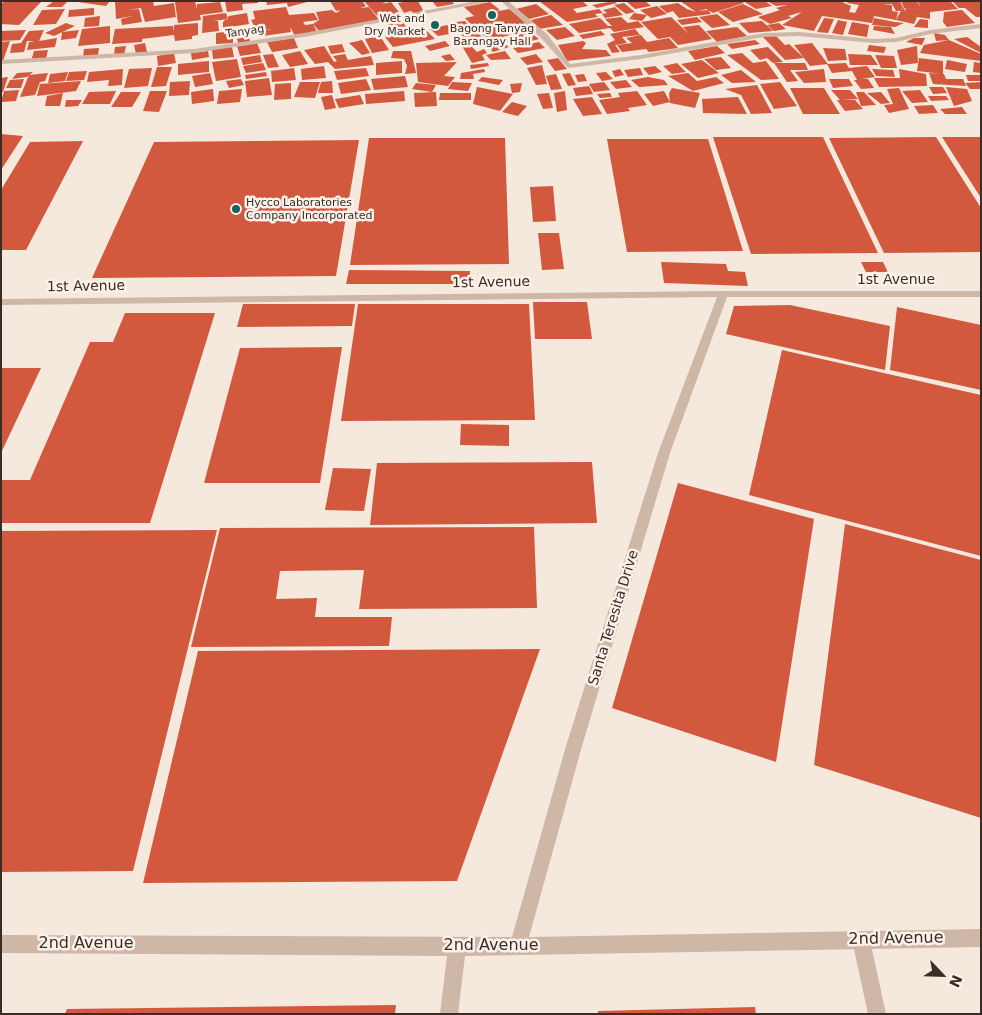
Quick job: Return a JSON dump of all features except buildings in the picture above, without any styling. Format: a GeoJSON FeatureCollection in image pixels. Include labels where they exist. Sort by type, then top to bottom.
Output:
{"type":"FeatureCollection","features":[{"type":"Feature","properties":{"kind":"street","name":"Tanyag"},"geometry":{"type":"LineString","coordinates":[[1,62],[194,51],[304,35],[489,1]]}},
{"type":"Feature","properties":{"kind":"street"},"geometry":{"type":"LineString","coordinates":[[504,1],[544,36],[566,64],[572,66],[641,57],[764,36],[800,34],[896,40],[930,32],[981,26]]}},
{"type":"Feature","properties":{"kind":"street","name":"1st Avenue"},"geometry":{"type":"LineString","coordinates":[[1,302],[723,294],[981,294]]}},
{"type":"Feature","properties":{"kind":"street","name":"Santa Teresita Drive"},"geometry":{"type":"LineString","coordinates":[[518,946],[574,746],[664,453],[723,294]]}},
{"type":"Feature","properties":{"kind":"street","name":"2nd Avenue"},"geometry":{"type":"LineString","coordinates":[[1,944],[457,947],[981,938]]}},
{"type":"Feature","properties":{"kind":"street"},"geometry":{"type":"LineString","coordinates":[[861,940],[878,1014]]}},
{"type":"Feature","properties":{"kind":"street"},"geometry":{"type":"LineString","coordinates":[[449,1014],[457,947]]}},
{"type":"Feature","properties":{"kind":"place","name":"Bagong Tanyag Barangay Hall"},"geometry":{"type":"Point","coordinates":[492,15]}},
{"type":"Feature","properties":{"kind":"place","name":"Wet and Dry Market"},"geometry":{"type":"Point","coordinates":[435,25]}},
{"type":"Feature","properties":{"kind":"place","name":"Hycco Laboratories Company Incorporated"},"geometry":{"type":"Point","coordinates":[236,209]}}]}
